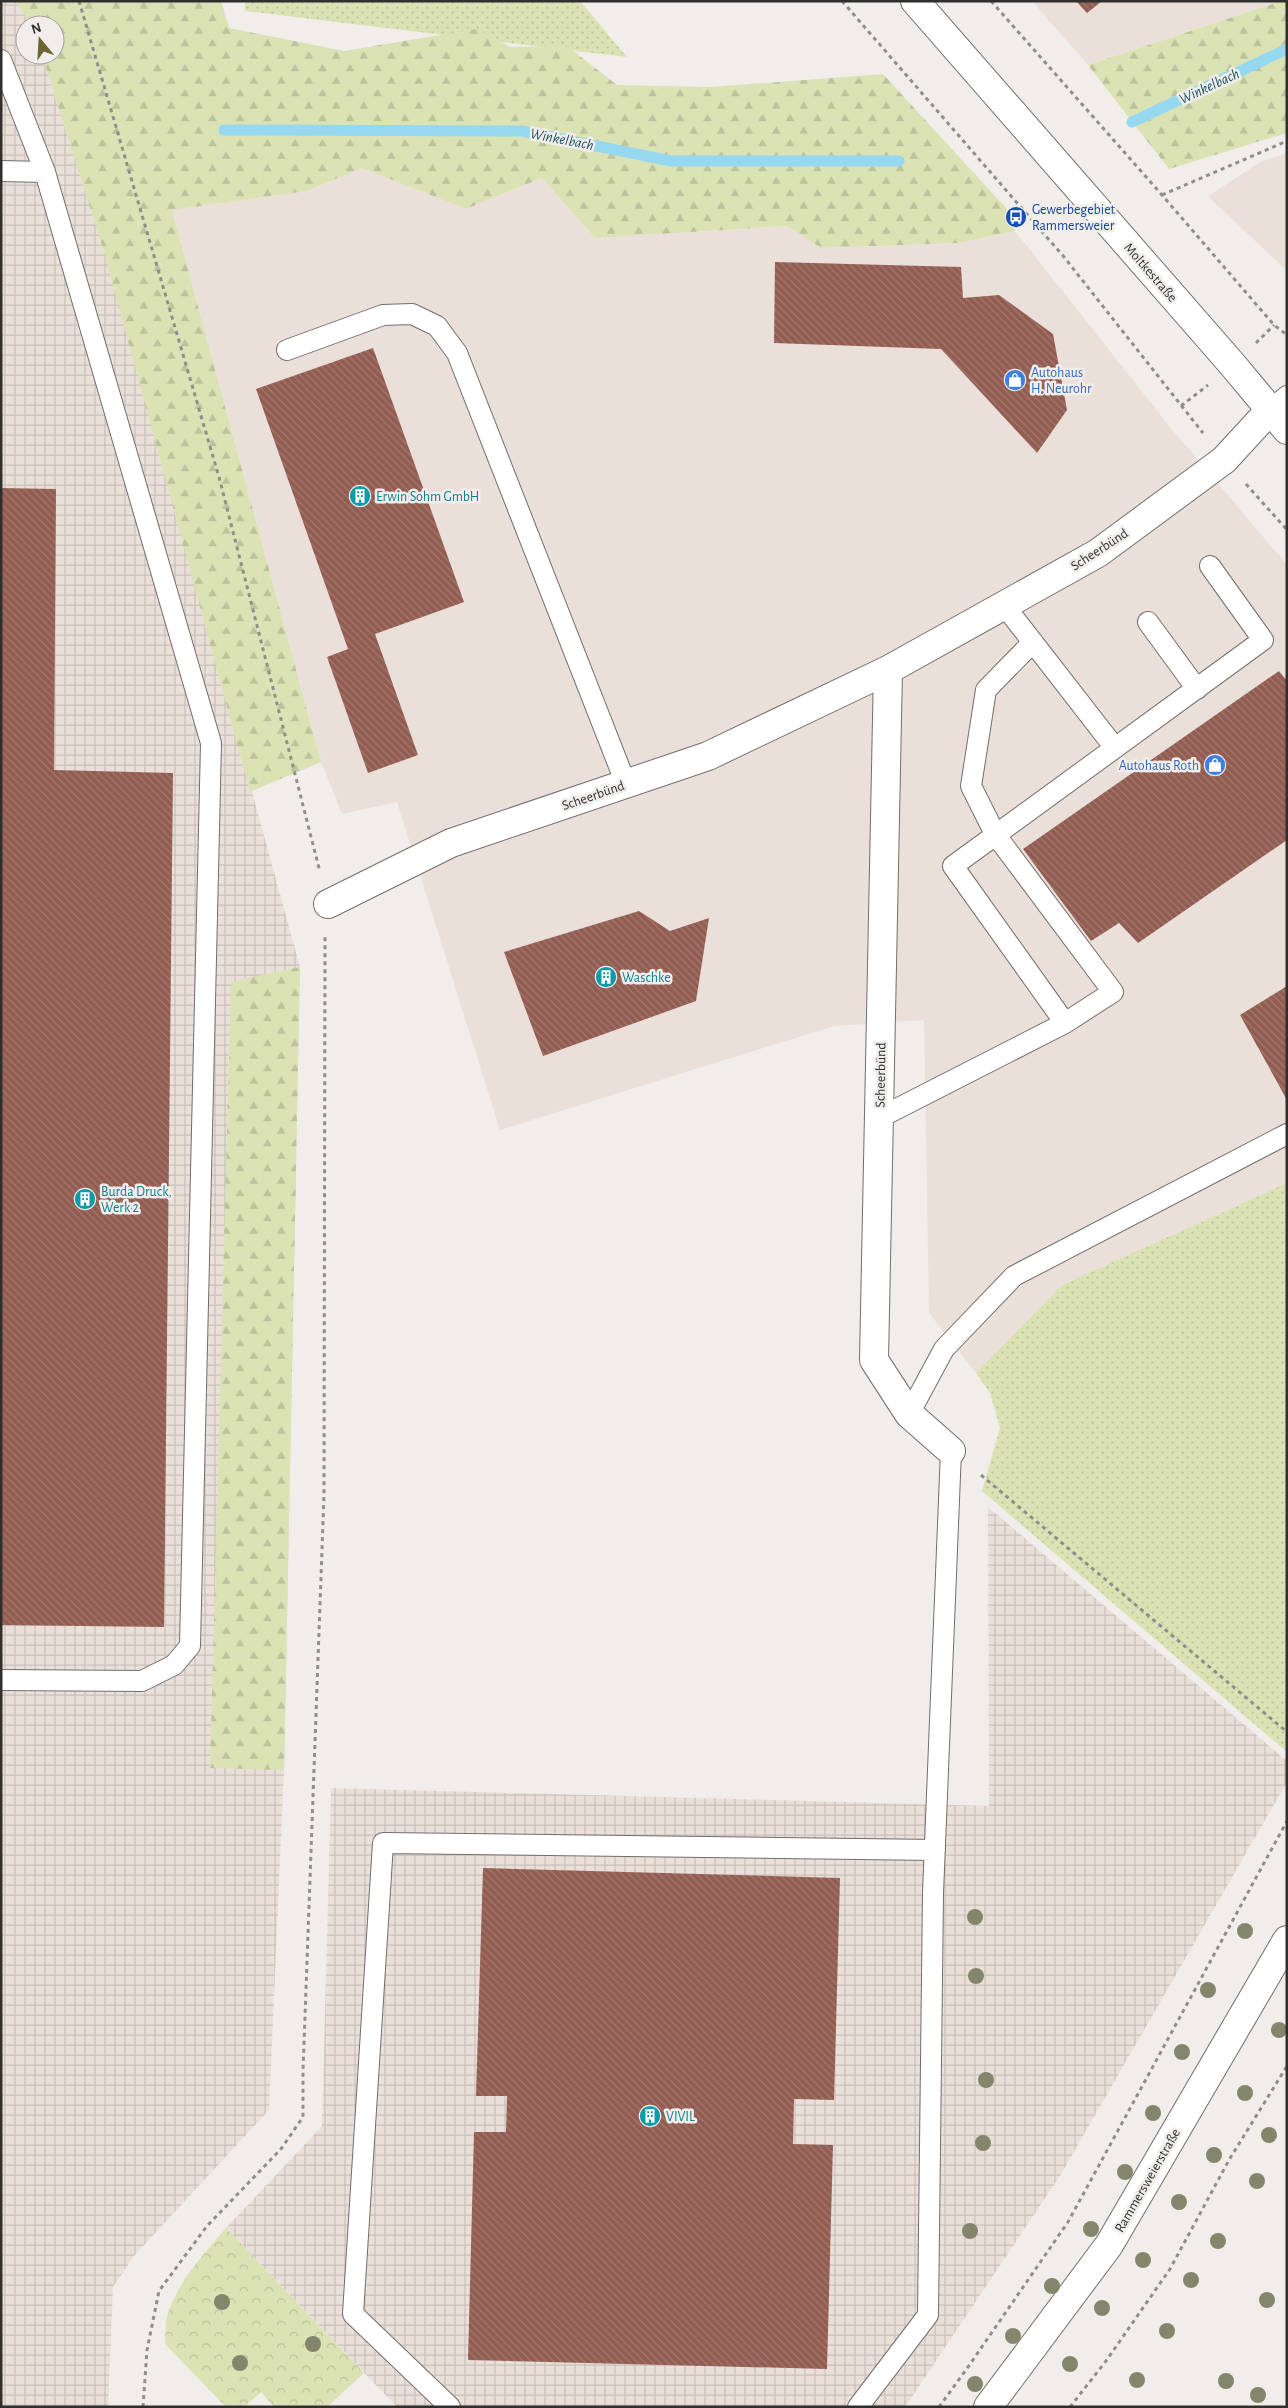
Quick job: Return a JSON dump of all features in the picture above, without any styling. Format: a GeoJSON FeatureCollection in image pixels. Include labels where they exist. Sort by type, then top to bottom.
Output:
{"type":"FeatureCollection","features":[{"type":"Feature","properties":{"kind":"street","name":"Moltkestraße"},"geometry":{"type":"LineString","coordinates":[[915,1],[1281,412]]}},
{"type":"Feature","properties":{"kind":"street","name":"Scheerbünd"},"geometry":{"type":"LineString","coordinates":[[328,904],[451,843],[708,756],[888,670],[1098,554],[1224,460],[1281,412]]}},
{"type":"Feature","properties":{"kind":"street","name":"Scheerbünd"},"geometry":{"type":"LineString","coordinates":[[888,670],[874,1360],[909,1414],[951,1451]]}},
{"type":"Feature","properties":{"kind":"street","name":"Rammersweierstraße"},"geometry":{"type":"LineString","coordinates":[[988,2407],[1109,2245],[1287,1940]]}},
{"type":"Feature","properties":{"kind":"lane"},"geometry":{"type":"LineString","coordinates":[[1,60],[45,172],[211,743],[190,1646],[174,1665],[142,1681],[1,1680]]}},
{"type":"Feature","properties":{"kind":"lane"},"geometry":{"type":"LineString","coordinates":[[1,171],[45,172]]}},
{"type":"Feature","properties":{"kind":"lane"},"geometry":{"type":"LineString","coordinates":[[287,350],[383,315],[412,314],[437,326],[457,352],[626,784]]}},
{"type":"Feature","properties":{"kind":"lane"},"geometry":{"type":"LineString","coordinates":[[1065,1023],[952,866],[1263,640],[1210,566]]}},
{"type":"Feature","properties":{"kind":"lane"},"geometry":{"type":"LineString","coordinates":[[1004,605],[1115,748]]}},
{"type":"Feature","properties":{"kind":"lane"},"geometry":{"type":"LineString","coordinates":[[1148,622],[1197,689]]}},
{"type":"Feature","properties":{"kind":"lane"},"geometry":{"type":"LineString","coordinates":[[879,1118],[1065,1023],[1113,992],[995,834],[972,786],[986,690],[1033,642]]}},
{"type":"Feature","properties":{"kind":"lane"},"geometry":{"type":"LineString","coordinates":[[909,1414],[944,1349],[1014,1276],[1287,1134]]}},
{"type":"Feature","properties":{"kind":"lane"},"geometry":{"type":"LineString","coordinates":[[858,2407],[928,2315],[934,1850],[951,1451]]}},
{"type":"Feature","properties":{"kind":"lane"},"geometry":{"type":"LineString","coordinates":[[450,2407],[353,2314],[383,1843],[934,1850]]}},
{"type":"Feature","properties":{"kind":"path"},"geometry":{"type":"LineString","coordinates":[[79,1],[219,477],[328,904],[324,953],[324,1495],[303,2071],[303,2117],[281,2149],[207,2226],[159,2291],[146,2350],[143,2407]]}},
{"type":"Feature","properties":{"kind":"path"},"geometry":{"type":"LineString","coordinates":[[842,1],[1064,257],[1181,406]]}},
{"type":"Feature","properties":{"kind":"path"},"geometry":{"type":"LineString","coordinates":[[991,1],[1162,195],[1274,326],[1287,335]]}},
{"type":"Feature","properties":{"kind":"path"},"geometry":{"type":"LineString","coordinates":[[1162,195],[1287,141]]}},
{"type":"Feature","properties":{"kind":"path"},"geometry":{"type":"LineString","coordinates":[[951,1451],[1287,1732]]}},
{"type":"Feature","properties":{"kind":"path"},"geometry":{"type":"LineString","coordinates":[[939,2407],[1068,2222],[1287,1821]]}},
{"type":"Feature","properties":{"kind":"path"},"geometry":{"type":"LineString","coordinates":[[1070,2407],[1106,2361],[1170,2268],[1229,2160],[1287,2066]]}},
{"type":"Feature","properties":{"kind":"shaded area"},"geometry":{"type":"Polygon","coordinates":[[[1,1],[15,1],[26,15],[15,15],[15,65],[45,65],[104,251],[300,967],[284,1770],[269,2110],[134,2256],[113,2287],[108,2407],[1,2407],[1,1]]]}},
{"type":"Feature","properties":{"kind":"shaded area"},"geometry":{"type":"Polygon","coordinates":[[[1032,1],[1281,1],[1088,65],[1032,1]]]}},
{"type":"Feature","properties":{"kind":"shaded area"},"geometry":{"type":"Polygon","coordinates":[[[1287,153],[1287,271],[1208,196],[1262,161],[1287,153]]]}},
{"type":"Feature","properties":{"kind":"shaded area"},"geometry":{"type":"Polygon","coordinates":[[[362,168],[466,209],[542,178],[595,238],[787,226],[821,248],[958,243],[1015,231],[1170,427],[1287,565],[1287,1183],[1062,1285],[976,1373],[929,1313],[924,1020],[834,1026],[500,1130],[397,802],[342,814],[321,762],[172,210],[307,191],[362,168]]]}},
{"type":"Feature","properties":{"kind":"shaded area"},"geometry":{"type":"Polygon","coordinates":[[[988,1507],[1287,1761],[1287,1782],[1060,2176],[905,2407],[397,2407],[226,2228],[322,2126],[331,1788],[989,1806],[988,1507]]]}},
{"type":"Feature","properties":{"kind":"green space"},"geometry":{"type":"Polygon","coordinates":[[[15,1],[221,1],[229,28],[344,51],[477,29],[510,47],[567,46],[617,85],[711,87],[883,74],[1006,208],[1015,231],[958,243],[821,248],[787,226],[595,238],[542,178],[466,209],[362,168],[307,191],[172,210],[321,762],[250,792],[104,252],[45,65],[65,65],[65,15],[25,15],[15,1]]]}},
{"type":"Feature","properties":{"kind":"green space"},"geometry":{"type":"Polygon","coordinates":[[[245,1],[580,1],[627,57],[245,11],[245,1]]]}},
{"type":"Feature","properties":{"kind":"green space"},"geometry":{"type":"Polygon","coordinates":[[[1281,1],[1287,1],[1287,133],[1169,169],[1088,65],[1281,1]]]}},
{"type":"Feature","properties":{"kind":"green space"},"geometry":{"type":"Polygon","coordinates":[[[300,967],[284,1770],[210,1768],[231,982],[300,967]]]}},
{"type":"Feature","properties":{"kind":"green space"},"geometry":{"type":"Polygon","coordinates":[[[1287,1183],[1287,1752],[982,1491],[1000,1428],[990,1393],[976,1373],[1062,1285],[1287,1183]]]}},
{"type":"Feature","properties":{"kind":"green space"},"geometry":{"type":"Polygon","coordinates":[[[226,2228],[364,2373],[327,2407],[274,2407],[261,2392],[244,2407],[226,2407],[165,2344],[167,2316],[178,2291],[192,2269],[226,2228]]]}},
{"type":"Feature","properties":{"kind":"building"},"geometry":{"type":"Polygon","coordinates":[[[1076,1],[1102,1],[1087,13],[1076,1]]]}},
{"type":"Feature","properties":{"kind":"building","name":"Autohaus H. Neurohr"},"geometry":{"type":"Polygon","coordinates":[[[775,262],[961,267],[963,298],[999,295],[1053,334],[1067,410],[1037,453],[941,349],[774,343],[775,262]]]}},
{"type":"Feature","properties":{"kind":"building","name":"Erwin Sohm GmbH"},"geometry":{"type":"Polygon","coordinates":[[[373,348],[464,602],[375,634],[418,755],[368,773],[327,657],[348,649],[256,389],[373,348]]]}},
{"type":"Feature","properties":{"kind":"building","name":"Burda Druck, Werk 2"},"geometry":{"type":"Polygon","coordinates":[[[1,488],[56,489],[54,770],[173,773],[164,1627],[1,1625],[1,488]]]}},
{"type":"Feature","properties":{"kind":"building","name":"Autohaus Roth"},"geometry":{"type":"Polygon","coordinates":[[[1279,671],[1287,681],[1287,840],[1138,943],[1119,923],[1091,941],[1023,849],[1279,671]]]}},
{"type":"Feature","properties":{"kind":"building","name":"Waschke"},"geometry":{"type":"Polygon","coordinates":[[[639,911],[670,931],[709,918],[696,1001],[543,1056],[504,952],[639,911]]]}},
{"type":"Feature","properties":{"kind":"building"},"geometry":{"type":"Polygon","coordinates":[[[1287,986],[1287,1100],[1240,1015],[1287,986]]]}},
{"type":"Feature","properties":{"kind":"building","name":"VIVIL"},"geometry":{"type":"Polygon","coordinates":[[[483,1868],[840,1878],[834,2100],[794,2099],[793,2144],[833,2145],[827,2369],[468,2360],[474,2132],[506,2132],[507,2096],[476,2096],[483,1868]]]}},
{"type":"Feature","properties":{"kind":"waterway","name":"Winkelbach"},"geometry":{"type":"LineString","coordinates":[[1132,122],[1287,49]]}},
{"type":"Feature","properties":{"kind":"waterway","name":"Winkelbach"},"geometry":{"type":"LineString","coordinates":[[224,130],[522,131],[671,161],[899,161]]}},
{"type":"Feature","properties":{"kind":"place","name":"Gewerbegebiet Rammersweier"},"geometry":{"type":"Point","coordinates":[1016,217]}},
{"type":"Feature","properties":{"kind":"place","name":"Autohaus H. Neurohr"},"geometry":{"type":"Point","coordinates":[1015,380]}},
{"type":"Feature","properties":{"kind":"place","name":"Erwin Sohm GmbH"},"geometry":{"type":"Point","coordinates":[360,496]}},
{"type":"Feature","properties":{"kind":"place","name":"Autohaus Roth"},"geometry":{"type":"Point","coordinates":[1215,765]}},
{"type":"Feature","properties":{"kind":"place","name":"Waschke"},"geometry":{"type":"Point","coordinates":[606,977]}},
{"type":"Feature","properties":{"kind":"place","name":"Burda Druck, Werk 2"},"geometry":{"type":"Point","coordinates":[85,1199]}},
{"type":"Feature","properties":{"kind":"place","name":"VIVIL"},"geometry":{"type":"Point","coordinates":[650,2116]}}]}
